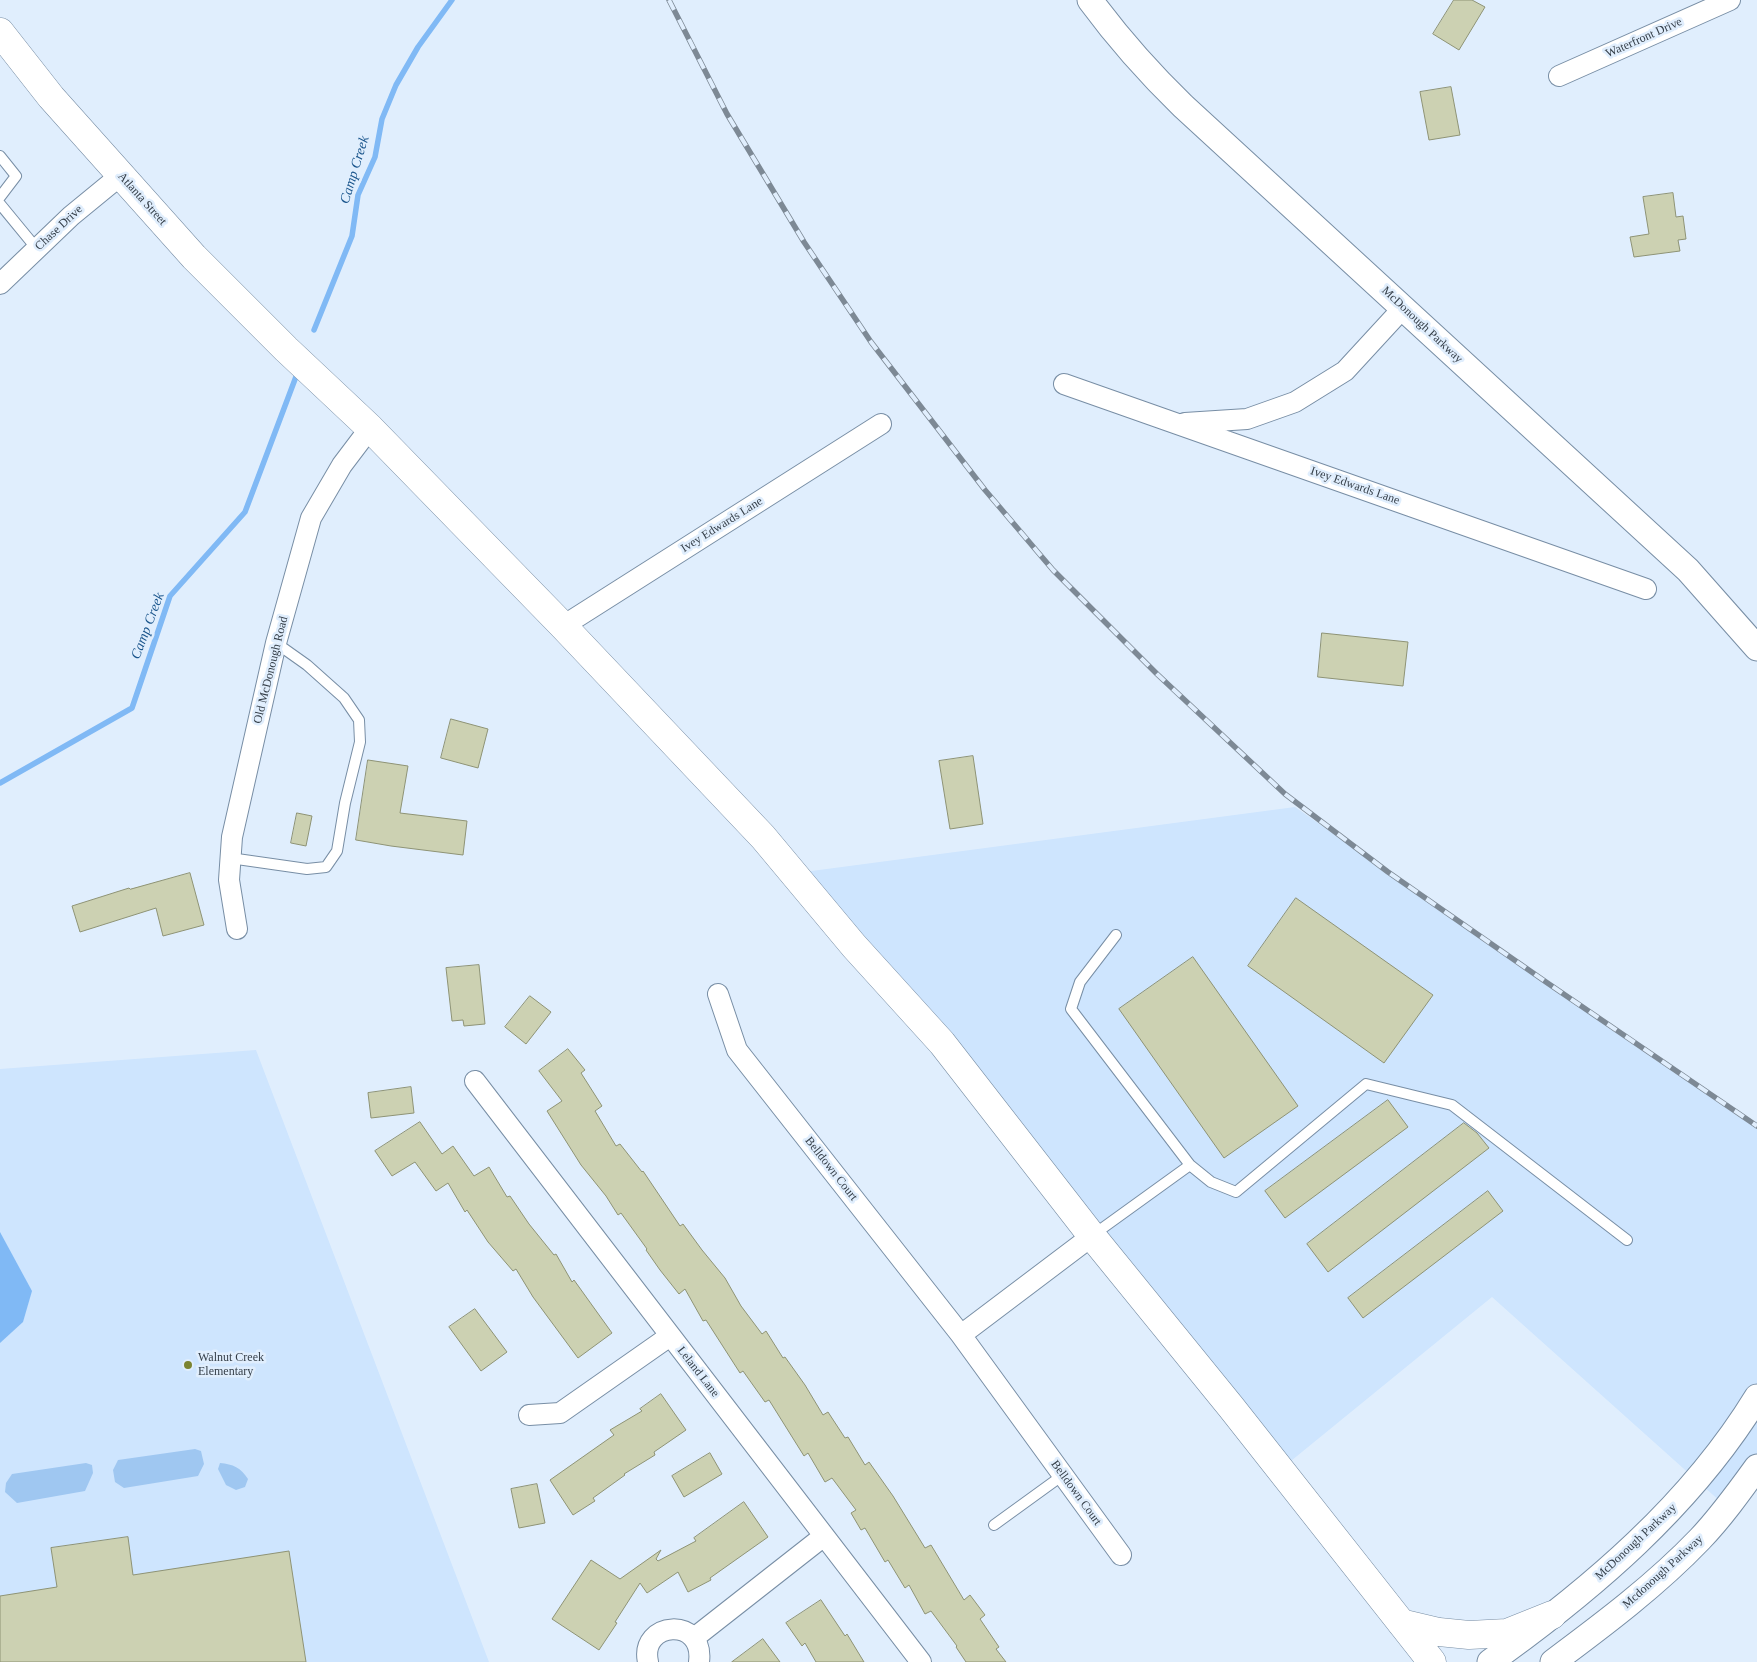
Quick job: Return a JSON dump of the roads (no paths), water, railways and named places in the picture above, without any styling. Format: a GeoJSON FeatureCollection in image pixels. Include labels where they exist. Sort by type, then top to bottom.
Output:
{"type":"FeatureCollection","features":[{"type":"Feature","properties":{"kind":"main road","name":"Atlanta Street"},"geometry":{"type":"LineString","coordinates":[[0,32],[51,97],[194,257],[293,356],[370,428],[563,626],[763,838],[854,946],[942,1043],[1092,1236],[1231,1407],[1432,1662]]}},
{"type":"Feature","properties":{"kind":"main road"},"geometry":{"type":"LineString","coordinates":[[1406,1662],[1401,1623],[1439,1632],[1470,1635],[1507,1632],[1552,1616]]}},
{"type":"Feature","properties":{"kind":"street","name":"McDonough Parkway"},"geometry":{"type":"LineString","coordinates":[[1090,0],[1130,51],[1155,79],[1688,570],[1757,648]]}},
{"type":"Feature","properties":{"kind":"street","name":"Waterfront Drive"},"geometry":{"type":"LineString","coordinates":[[1559,76],[1730,0]]}},
{"type":"Feature","properties":{"kind":"street","name":"Chase Drive"},"geometry":{"type":"LineString","coordinates":[[0,284],[71,216],[121,175]]}},
{"type":"Feature","properties":{"kind":"street"},"geometry":{"type":"LineString","coordinates":[[1178,424],[1247,419],[1295,402],[1345,371],[1403,308]]}},
{"type":"Feature","properties":{"kind":"street","name":"Ivey Edwards Lane"},"geometry":{"type":"LineString","coordinates":[[1064,384],[1646,589]]}},
{"type":"Feature","properties":{"kind":"street","name":"Ivey Edwards Lane"},"geometry":{"type":"LineString","coordinates":[[563,626],[881,424]]}},
{"type":"Feature","properties":{"kind":"street","name":"Old McDonough Road"},"geometry":{"type":"LineString","coordinates":[[237,929],[230,880],[232,837],[276,643],[311,518],[342,465],[370,428]]}},
{"type":"Feature","properties":{"kind":"street","name":"Belldown Court"},"geometry":{"type":"LineString","coordinates":[[718,994],[737,1050],[960,1335],[1121,1555]]}},
{"type":"Feature","properties":{"kind":"street","name":"Leland Lane"},"geometry":{"type":"LineString","coordinates":[[475,1081],[921,1662]]}},
{"type":"Feature","properties":{"kind":"street"},"geometry":{"type":"LineString","coordinates":[[960,1335],[1092,1236]]}},
{"type":"Feature","properties":{"kind":"street"},"geometry":{"type":"LineString","coordinates":[[529,1415],[560,1413],[670,1336]]}},
{"type":"Feature","properties":{"kind":"street","name":"McDonough Parkway"},"geometry":{"type":"LineString","coordinates":[[1490,1662],[1552,1616],[1609,1567],[1677,1503],[1727,1443],[1757,1397]]}},
{"type":"Feature","properties":{"kind":"street","name":"Mcdonough Parkway"},"geometry":{"type":"LineString","coordinates":[[1553,1662],[1636,1598],[1700,1539],[1738,1494],[1757,1467]]}},
{"type":"Feature","properties":{"kind":"street"},"geometry":{"type":"LineString","coordinates":[[694,1638],[824,1536]]}},
{"type":"Feature","properties":{"kind":"street"},"geometry":{"type":"LineString","coordinates":[[648,1662],[650,1643],[662,1631],[671,1629],[687,1632],[694,1638],[700,1654],[699,1662]]}},
{"type":"Feature","properties":{"kind":"lane"},"geometry":{"type":"LineString","coordinates":[[0,156],[16,176],[0,197]]}},
{"type":"Feature","properties":{"kind":"lane"},"geometry":{"type":"LineString","coordinates":[[0,204],[37,249]]}},
{"type":"Feature","properties":{"kind":"lane"},"geometry":{"type":"LineString","coordinates":[[230,858],[307,869],[326,867],[337,851],[360,742],[359,720],[344,698],[308,665],[276,643]]}},
{"type":"Feature","properties":{"kind":"lane"},"geometry":{"type":"LineString","coordinates":[[1116,935],[1080,982],[1071,1009],[1190,1165],[1211,1182],[1236,1192],[1366,1084],[1452,1105],[1627,1240]]}},
{"type":"Feature","properties":{"kind":"lane"},"geometry":{"type":"LineString","coordinates":[[1092,1236],[1190,1165]]}},
{"type":"Feature","properties":{"kind":"lane"},"geometry":{"type":"LineString","coordinates":[[994,1525],[1063,1475]]}},
{"type":"Feature","properties":{"kind":"waterway","name":"Camp Creek"},"geometry":{"type":"LineString","coordinates":[[314,330],[352,236],[358,195],[375,157],[382,119],[396,85],[418,47],[452,0]]}},
{"type":"Feature","properties":{"kind":"waterway","name":"Camp Creek"},"geometry":{"type":"LineString","coordinates":[[0,783],[132,708],[170,596],[245,512],[297,374]]}},
{"type":"Feature","properties":{"kind":"railway"},"geometry":{"type":"LineString","coordinates":[[669,0],[727,114],[804,242],[871,342],[985,490],[1053,570],[1157,674],[1285,794],[1388,872],[1757,1126]]}},
{"type":"Feature","properties":{"kind":"place","name":"Walnut Creek Elementary"},"geometry":{"type":"Point","coordinates":[188,1365]}}]}
